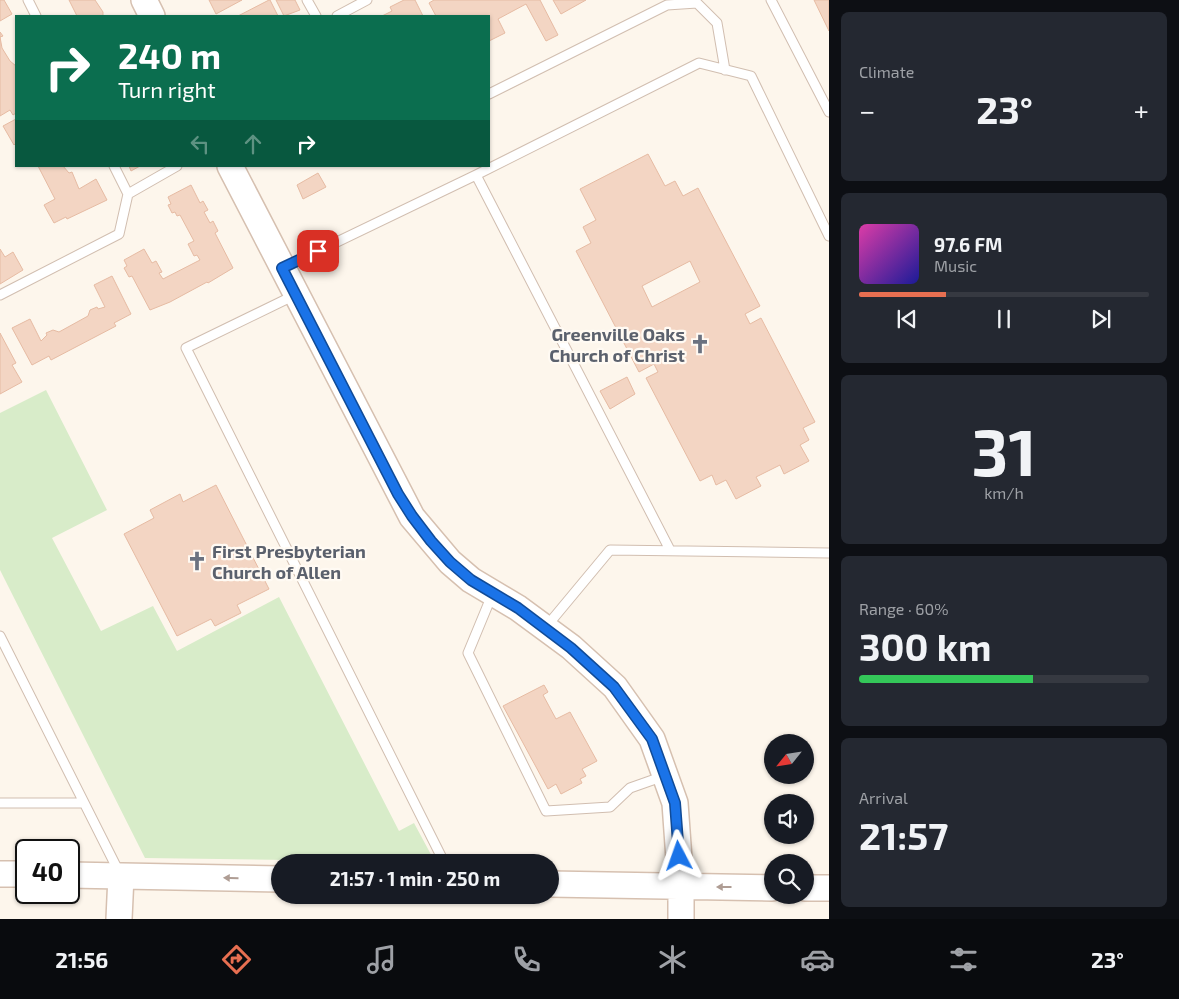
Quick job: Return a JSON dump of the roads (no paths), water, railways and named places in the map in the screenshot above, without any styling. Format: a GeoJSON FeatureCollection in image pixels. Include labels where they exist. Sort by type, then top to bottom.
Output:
{"type":"FeatureCollection","features":[{"type":"Feature","properties":{"kind":"street"},"geometry":{"type":"LineString","coordinates":[[144,0],[152,15]]}},
{"type":"Feature","properties":{"kind":"street"},"geometry":{"type":"LineString","coordinates":[[231,167],[412,516],[450,562],[471,580],[493,592],[545,628],[571,648],[614,687],[652,739],[675,803],[682,887],[681,919]]}},
{"type":"Feature","properties":{"kind":"street"},"geometry":{"type":"LineString","coordinates":[[0,874],[15,874]]}},
{"type":"Feature","properties":{"kind":"street"},"geometry":{"type":"LineString","coordinates":[[80,875],[271,879]]}},
{"type":"Feature","properties":{"kind":"street"},"geometry":{"type":"LineString","coordinates":[[119,919],[121,876]]}},
{"type":"Feature","properties":{"kind":"street"},"geometry":{"type":"LineString","coordinates":[[559,884],[764,888]]}},
{"type":"Feature","properties":{"kind":"street"},"geometry":{"type":"LineString","coordinates":[[814,888],[829,888]]}},
{"type":"Feature","properties":{"kind":"lane"},"geometry":{"type":"LineString","coordinates":[[28,0],[36,15]]}},
{"type":"Feature","properties":{"kind":"lane"},"geometry":{"type":"LineString","coordinates":[[307,0],[315,15]]}},
{"type":"Feature","properties":{"kind":"lane"},"geometry":{"type":"LineString","coordinates":[[339,15],[367,0]]}},
{"type":"Feature","properties":{"kind":"lane"},"geometry":{"type":"LineString","coordinates":[[771,0],[829,112]]}},
{"type":"Feature","properties":{"kind":"lane"},"geometry":{"type":"LineString","coordinates":[[490,94],[667,5],[696,3],[717,23],[725,70]]}},
{"type":"Feature","properties":{"kind":"lane"},"geometry":{"type":"LineString","coordinates":[[490,165],[698,63],[751,76],[777,133],[829,236]]}},
{"type":"Feature","properties":{"kind":"lane"},"geometry":{"type":"LineString","coordinates":[[0,295],[119,234],[128,194],[114,167]]}},
{"type":"Feature","properties":{"kind":"lane"},"geometry":{"type":"LineString","coordinates":[[128,194],[175,167]]}},
{"type":"Feature","properties":{"kind":"lane"},"geometry":{"type":"LineString","coordinates":[[282,268],[476,175],[487,167]]}},
{"type":"Feature","properties":{"kind":"lane"},"geometry":{"type":"LineString","coordinates":[[476,175],[670,550]]}},
{"type":"Feature","properties":{"kind":"lane"},"geometry":{"type":"LineString","coordinates":[[296,294],[186,348],[440,854]]}},
{"type":"Feature","properties":{"kind":"lane"},"geometry":{"type":"LineString","coordinates":[[545,628],[610,550],[829,553]]}},
{"type":"Feature","properties":{"kind":"lane"},"geometry":{"type":"LineString","coordinates":[[493,592],[468,653],[546,811],[610,807],[630,788],[665,775]]}},
{"type":"Feature","properties":{"kind":"lane"},"geometry":{"type":"LineString","coordinates":[[0,636],[121,876]]}},
{"type":"Feature","properties":{"kind":"lane"},"geometry":{"type":"LineString","coordinates":[[0,803],[84,803]]}},
{"type":"Feature","properties":{"kind":"place","name":"Greenville Oaks Church of Christ"},"geometry":{"type":"Point","coordinates":[700,344]}},
{"type":"Feature","properties":{"kind":"place","name":"First Presbyterian Church of Allen"},"geometry":{"type":"Point","coordinates":[197,561]}}]}
